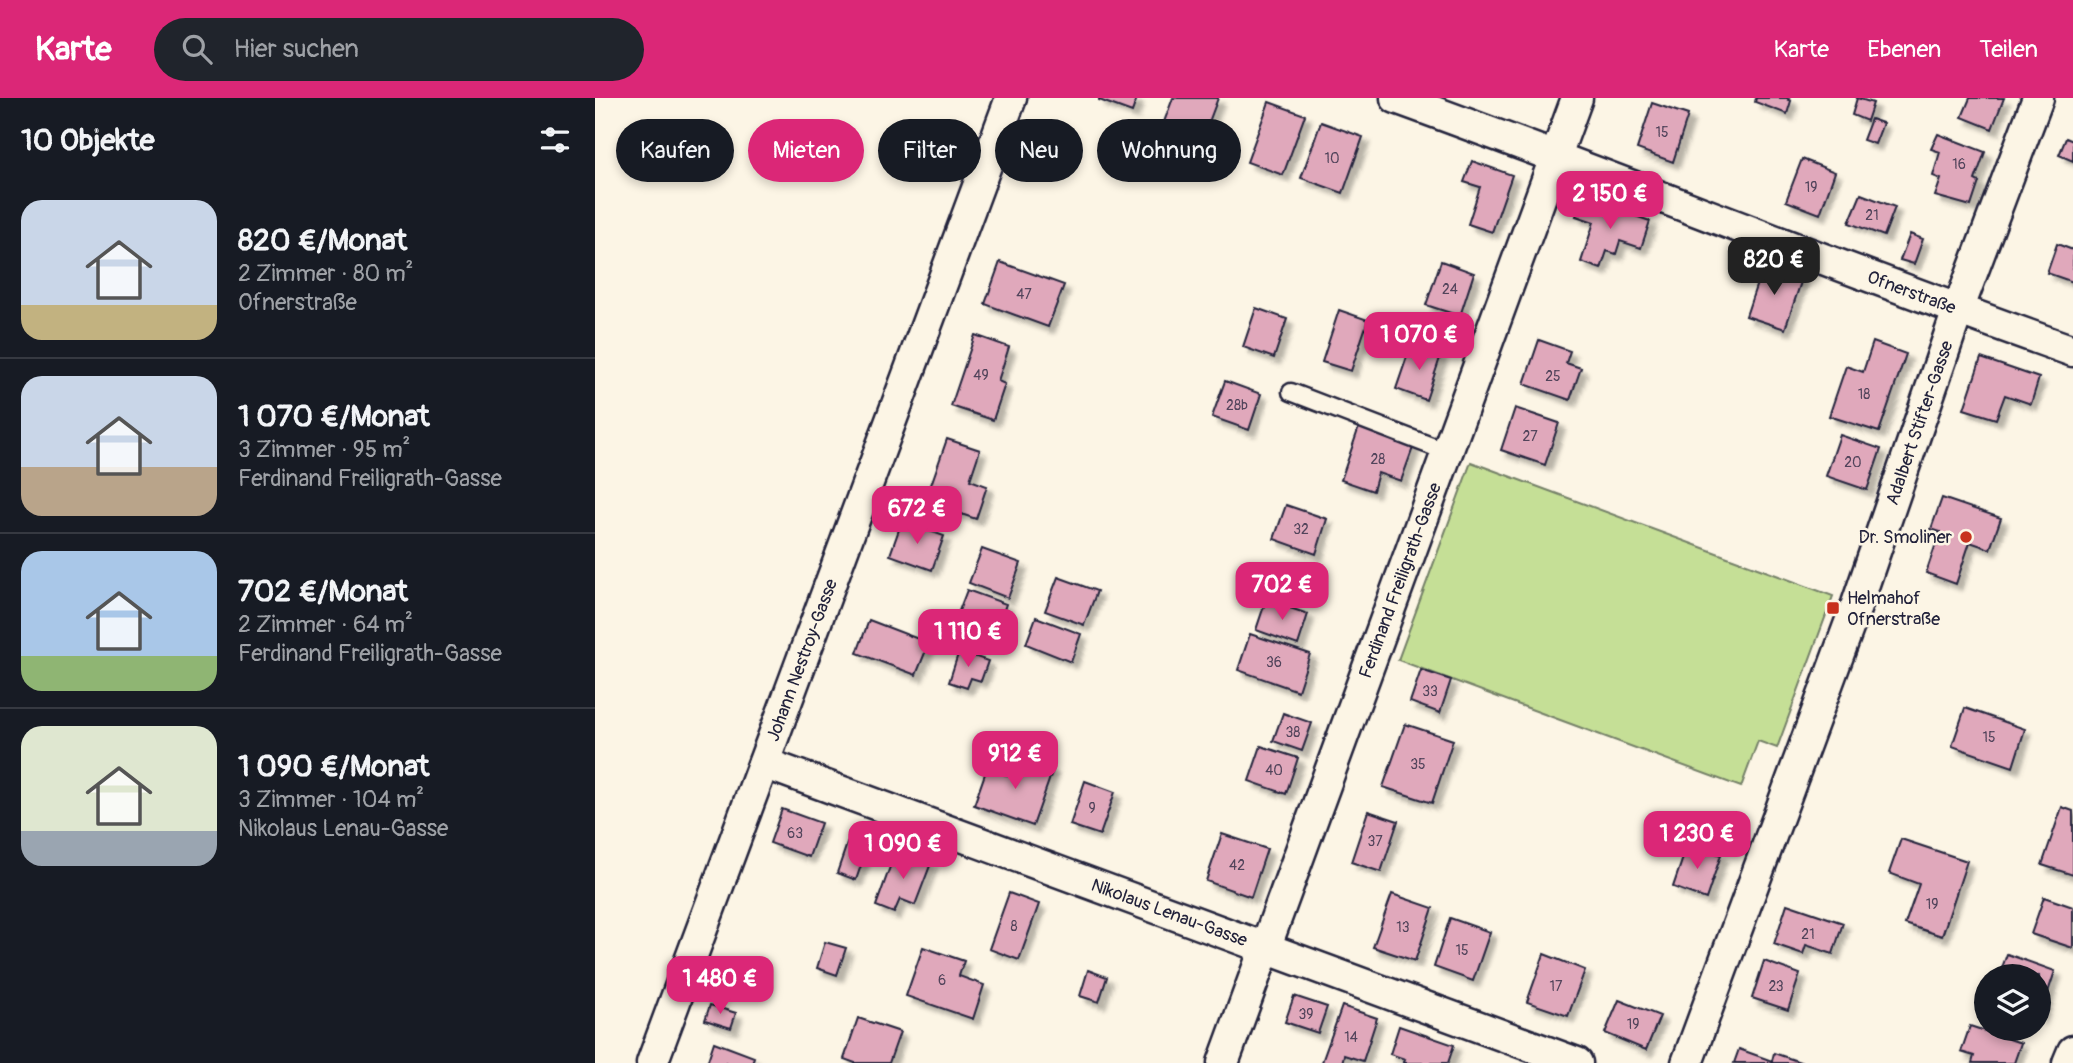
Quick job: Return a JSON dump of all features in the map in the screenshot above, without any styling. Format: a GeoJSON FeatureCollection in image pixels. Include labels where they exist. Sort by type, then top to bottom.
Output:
{"type":"FeatureCollection","features":[{"type":"Feature","properties":{"kind":"street","name":"Johann Nestroy-Gasse"},"geometry":{"type":"LineString","coordinates":[[652,1063],[1011,98]]}},
{"type":"Feature","properties":{"kind":"street","name":"Ofnerstraße"},"geometry":{"type":"LineString","coordinates":[[1396,98],[2073,351]]}},
{"type":"Feature","properties":{"kind":"street","name":"Ferdinand Freiligrath-Gasse"},"geometry":{"type":"LineString","coordinates":[[1223,1063],[1577,98]]}},
{"type":"Feature","properties":{"kind":"street","name":"Adalbert Stifter-Gasse"},"geometry":{"type":"LineString","coordinates":[[1687,1063],[1857,604],[1958,310],[2038,98]]}},
{"type":"Feature","properties":{"kind":"street","name":"Nikolaus Lenau-Gasse"},"geometry":{"type":"LineString","coordinates":[[764,763],[1577,1063]]}},
{"type":"Feature","properties":{"kind":"street"},"geometry":{"type":"LineString","coordinates":[[2068,1063],[2073,1051]]}},
{"type":"Feature","properties":{"kind":"lane"},"geometry":{"type":"LineString","coordinates":[[1291,392],[1447,452]]}},
{"type":"Feature","properties":{"kind":"green space"},"geometry":{"type":"Polygon","coordinates":[[[1471,462],[1833,596],[1777,748],[1758,741],[1741,787],[1398,660],[1471,462]]]}},
{"type":"Feature","properties":{"kind":"building"},"geometry":{"type":"Polygon","coordinates":[[[1099,98],[1137,98],[1132,112],[1099,98]]]}},
{"type":"Feature","properties":{"kind":"building"},"geometry":{"type":"Polygon","coordinates":[[[1173,98],[1218,98],[1210,119],[1165,119],[1173,98]]]}},
{"type":"Feature","properties":{"kind":"building"},"geometry":{"type":"Polygon","coordinates":[[[1756,98],[1789,98],[1791,101],[1787,114],[1755,102],[1756,98]]]}},
{"type":"Feature","properties":{"kind":"building"},"geometry":{"type":"Polygon","coordinates":[[[1857,98],[1873,103],[1867,121],[1852,115],[1857,98]]]}},
{"type":"Feature","properties":{"kind":"building"},"geometry":{"type":"Polygon","coordinates":[[[1970,98],[2004,98],[1992,129],[1962,117],[1970,98]]]}},
{"type":"Feature","properties":{"kind":"building"},"geometry":{"type":"Polygon","coordinates":[[[1269,102],[1305,115],[1283,175],[1247,162],[1269,102]]]}},
{"type":"Feature","properties":{"kind":"building"},"geometry":{"type":"Polygon","coordinates":[[[1652,103],[1688,115],[1673,162],[1637,149],[1652,103]]]}},
{"type":"Feature","properties":{"kind":"building"},"geometry":{"type":"Polygon","coordinates":[[[1871,119],[1883,123],[1875,144],[1863,140],[1871,119]]]}},
{"type":"Feature","properties":{"kind":"building"},"geometry":{"type":"Polygon","coordinates":[[[1321,122],[1363,137],[1343,193],[1301,178],[1321,122]]]}},
{"type":"Feature","properties":{"kind":"building"},"geometry":{"type":"Polygon","coordinates":[[[1938,134],[1985,152],[1975,180],[1979,182],[1971,206],[1935,196],[1941,179],[1933,176],[1940,152],[1931,149],[1938,134]]]}},
{"type":"Feature","properties":{"kind":"building"},"geometry":{"type":"Polygon","coordinates":[[[2066,138],[2073,141],[2073,161],[2059,155],[2066,138]]]}},
{"type":"Feature","properties":{"kind":"building"},"geometry":{"type":"Polygon","coordinates":[[[1802,159],[1835,172],[1820,214],[1786,201],[1802,159]]]}},
{"type":"Feature","properties":{"kind":"building"},"geometry":{"type":"Polygon","coordinates":[[[1472,161],[1512,175],[1492,232],[1468,224],[1480,187],[1464,182],[1472,161]]]}},
{"type":"Feature","properties":{"kind":"building"},"geometry":{"type":"Polygon","coordinates":[[[1861,194],[1895,207],[1884,236],[1849,223],[1861,194]]]}},
{"type":"Feature","properties":{"kind":"building"},"geometry":{"type":"Polygon","coordinates":[[[1582,198],[1650,221],[1641,248],[1620,241],[1616,254],[1607,251],[1601,269],[1581,262],[1594,222],[1576,216],[1582,198]]]}},
{"type":"Feature","properties":{"kind":"building"},"geometry":{"type":"Polygon","coordinates":[[[1910,234],[1923,239],[1914,264],[1900,260],[1910,234]]]}},
{"type":"Feature","properties":{"kind":"building"},"geometry":{"type":"Polygon","coordinates":[[[2057,244],[2073,250],[2073,282],[2047,273],[2057,244]]]}},
{"type":"Feature","properties":{"kind":"building"},"geometry":{"type":"Polygon","coordinates":[[[1441,261],[1474,273],[1460,316],[1426,305],[1441,261]]]}},
{"type":"Feature","properties":{"kind":"building"},"geometry":{"type":"Polygon","coordinates":[[[1000,262],[1064,285],[1048,327],[985,304],[1000,262]]]}},
{"type":"Feature","properties":{"kind":"building"},"geometry":{"type":"Polygon","coordinates":[[[1763,265],[1802,279],[1785,329],[1746,316],[1763,265]]]}},
{"type":"Feature","properties":{"kind":"building"},"geometry":{"type":"Polygon","coordinates":[[[1256,308],[1287,319],[1274,358],[1243,347],[1256,308]]]}},
{"type":"Feature","properties":{"kind":"building"},"geometry":{"type":"Polygon","coordinates":[[[1339,310],[1368,320],[1351,371],[1322,362],[1339,310]]]}},
{"type":"Feature","properties":{"kind":"building"},"geometry":{"type":"Polygon","coordinates":[[[975,335],[1009,347],[998,381],[1005,384],[993,420],[951,406],[975,335]]]}},
{"type":"Feature","properties":{"kind":"building"},"geometry":{"type":"Polygon","coordinates":[[[1539,340],[1570,351],[1566,363],[1581,368],[1570,400],[1524,384],[1539,340]]]}},
{"type":"Feature","properties":{"kind":"building"},"geometry":{"type":"Polygon","coordinates":[[[1873,342],[1906,354],[1879,432],[1829,416],[1846,366],[1863,372],[1873,342]]]}},
{"type":"Feature","properties":{"kind":"building"},"geometry":{"type":"Polygon","coordinates":[[[1411,345],[1441,355],[1426,400],[1396,389],[1411,345]]]}},
{"type":"Feature","properties":{"kind":"building"},"geometry":{"type":"Polygon","coordinates":[[[1981,358],[2039,378],[2031,404],[2005,395],[1996,419],[1964,409],[1981,358]]]}},
{"type":"Feature","properties":{"kind":"building"},"geometry":{"type":"Polygon","coordinates":[[[1225,381],[1261,394],[1249,430],[1212,417],[1225,381]]]}},
{"type":"Feature","properties":{"kind":"building"},"geometry":{"type":"Polygon","coordinates":[[[1515,408],[1559,423],[1545,465],[1501,450],[1515,408]]]}},
{"type":"Feature","properties":{"kind":"building"},"geometry":{"type":"Polygon","coordinates":[[[1359,427],[1414,445],[1401,481],[1378,473],[1373,491],[1341,480],[1359,427]]]}},
{"type":"Feature","properties":{"kind":"building"},"geometry":{"type":"Polygon","coordinates":[[[1840,435],[1881,449],[1867,490],[1826,476],[1840,435]]]}},
{"type":"Feature","properties":{"kind":"building"},"geometry":{"type":"Polygon","coordinates":[[[947,439],[980,450],[970,480],[987,486],[976,519],[925,502],[947,439]]]}},
{"type":"Feature","properties":{"kind":"building","name":"Dr. Smoliner"},"geometry":{"type":"Polygon","coordinates":[[[1942,498],[2001,518],[1990,549],[1970,542],[1956,584],[1926,573],[1940,532],[1931,529],[1942,498]]]}},
{"type":"Feature","properties":{"kind":"building"},"geometry":{"type":"Polygon","coordinates":[[[1286,505],[1327,519],[1316,554],[1274,539],[1286,505]]]}},
{"type":"Feature","properties":{"kind":"building"},"geometry":{"type":"Polygon","coordinates":[[[902,521],[944,536],[932,570],[890,555],[902,521]]]}},
{"type":"Feature","properties":{"kind":"building"},"geometry":{"type":"Polygon","coordinates":[[[982,549],[1021,563],[1008,598],[969,583],[982,549]]]}},
{"type":"Feature","properties":{"kind":"building"},"geometry":{"type":"Polygon","coordinates":[[[1058,577],[1097,591],[1084,625],[1045,611],[1058,577]]]}},
{"type":"Feature","properties":{"kind":"building"},"geometry":{"type":"Polygon","coordinates":[[[967,590],[1006,604],[994,638],[954,624],[967,590]]]}},
{"type":"Feature","properties":{"kind":"building"},"geometry":{"type":"Polygon","coordinates":[[[1266,600],[1308,614],[1298,645],[1256,630],[1266,600]]]}},
{"type":"Feature","properties":{"kind":"building"},"geometry":{"type":"Polygon","coordinates":[[[1036,617],[1081,634],[1071,662],[1026,644],[1036,617]]]}},
{"type":"Feature","properties":{"kind":"building"},"geometry":{"type":"Polygon","coordinates":[[[869,620],[929,643],[916,675],[857,653],[869,620]]]}},
{"type":"Feature","properties":{"kind":"building"},"geometry":{"type":"Polygon","coordinates":[[[1250,634],[1310,654],[1298,691],[1238,670],[1250,634]]]}},
{"type":"Feature","properties":{"kind":"building"},"geometry":{"type":"Polygon","coordinates":[[[959,651],[988,661],[981,681],[971,678],[967,688],[949,682],[959,651]]]}},
{"type":"Feature","properties":{"kind":"building"},"geometry":{"type":"Polygon","coordinates":[[[1421,670],[1451,680],[1440,713],[1410,702],[1421,670]]]}},
{"type":"Feature","properties":{"kind":"building"},"geometry":{"type":"Polygon","coordinates":[[[1965,708],[2025,729],[2013,767],[1952,746],[1965,708]]]}},
{"type":"Feature","properties":{"kind":"building"},"geometry":{"type":"Polygon","coordinates":[[[1283,713],[1312,723],[1302,751],[1273,741],[1283,713]]]}},
{"type":"Feature","properties":{"kind":"building"},"geometry":{"type":"Polygon","coordinates":[[[1405,724],[1453,740],[1432,803],[1383,787],[1405,724]]]}},
{"type":"Feature","properties":{"kind":"building"},"geometry":{"type":"Polygon","coordinates":[[[1261,746],[1298,758],[1286,794],[1249,781],[1261,746]]]}},
{"type":"Feature","properties":{"kind":"building"},"geometry":{"type":"Polygon","coordinates":[[[1016,756],[1053,769],[1033,826],[974,805],[987,768],[1009,776],[1016,756]]]}},
{"type":"Feature","properties":{"kind":"building"},"geometry":{"type":"Polygon","coordinates":[[[1085,781],[1115,792],[1100,835],[1070,825],[1085,781]]]}},
{"type":"Feature","properties":{"kind":"building"},"geometry":{"type":"Polygon","coordinates":[[[2062,807],[2073,811],[2073,875],[2042,865],[2062,807]]]}},
{"type":"Feature","properties":{"kind":"building"},"geometry":{"type":"Polygon","coordinates":[[[782,809],[821,823],[809,857],[770,843],[782,809]]]}},
{"type":"Feature","properties":{"kind":"building"},"geometry":{"type":"Polygon","coordinates":[[[1368,811],[1398,821],[1381,872],[1351,862],[1368,811]]]}},
{"type":"Feature","properties":{"kind":"building"},"geometry":{"type":"Polygon","coordinates":[[[1222,834],[1267,849],[1251,897],[1206,881],[1222,834]]]}},
{"type":"Feature","properties":{"kind":"building"},"geometry":{"type":"Polygon","coordinates":[[[850,835],[869,842],[856,880],[837,873],[850,835]]]}},
{"type":"Feature","properties":{"kind":"building"},"geometry":{"type":"Polygon","coordinates":[[[1901,839],[1967,861],[1942,936],[1905,924],[1919,884],[1889,873],[1901,839]]]}},
{"type":"Feature","properties":{"kind":"building"},"geometry":{"type":"Polygon","coordinates":[[[1688,843],[1721,855],[1706,899],[1673,887],[1688,843]]]}},
{"type":"Feature","properties":{"kind":"building"},"geometry":{"type":"Polygon","coordinates":[[[896,850],[931,863],[915,905],[900,899],[894,913],[876,906],[896,850]]]}},
{"type":"Feature","properties":{"kind":"building"},"geometry":{"type":"Polygon","coordinates":[[[1009,893],[1039,904],[1019,960],[989,949],[1009,893]]]}},
{"type":"Feature","properties":{"kind":"building"},"geometry":{"type":"Polygon","coordinates":[[[1392,894],[1433,908],[1415,961],[1373,947],[1392,894]]]}},
{"type":"Feature","properties":{"kind":"building"},"geometry":{"type":"Polygon","coordinates":[[[2044,897],[2073,907],[2073,948],[2031,934],[2044,897]]]}},
{"type":"Feature","properties":{"kind":"building"},"geometry":{"type":"Polygon","coordinates":[[[1787,904],[1843,923],[1833,954],[1806,945],[1803,954],[1774,944],[1787,904]]]}},
{"type":"Feature","properties":{"kind":"building"},"geometry":{"type":"Polygon","coordinates":[[[1450,918],[1490,932],[1473,981],[1434,967],[1450,918]]]}},
{"type":"Feature","properties":{"kind":"building"},"geometry":{"type":"Polygon","coordinates":[[[825,942],[846,948],[837,975],[817,968],[825,942]]]}},
{"type":"Feature","properties":{"kind":"building"},"geometry":{"type":"Polygon","coordinates":[[[923,947],[964,961],[959,976],[984,985],[973,1019],[906,996],[923,947]]]}},
{"type":"Feature","properties":{"kind":"building"},"geometry":{"type":"Polygon","coordinates":[[[1544,954],[1585,970],[1568,1016],[1527,1002],[1544,954]]]}},
{"type":"Feature","properties":{"kind":"building"},"geometry":{"type":"Polygon","coordinates":[[[2007,954],[2035,964],[2003,964],[2007,954]]]}},
{"type":"Feature","properties":{"kind":"building"},"geometry":{"type":"Polygon","coordinates":[[[1764,961],[1800,974],[1788,1010],[1752,998],[1764,961]]]}},
{"type":"Feature","properties":{"kind":"building"},"geometry":{"type":"Polygon","coordinates":[[[1088,970],[1107,977],[1099,1002],[1080,996],[1088,970]]]}},
{"type":"Feature","properties":{"kind":"building"},"geometry":{"type":"Polygon","coordinates":[[[1294,996],[1327,1007],[1318,1033],[1285,1022],[1294,996]]]}},
{"type":"Feature","properties":{"kind":"building"},"geometry":{"type":"Polygon","coordinates":[[[1619,1000],[1660,1016],[1646,1050],[1605,1033],[1619,1000]]]}},
{"type":"Feature","properties":{"kind":"building"},"geometry":{"type":"Polygon","coordinates":[[[710,1005],[736,1013],[731,1028],[705,1020],[710,1005]]]}},
{"type":"Feature","properties":{"kind":"building"},"geometry":{"type":"Polygon","coordinates":[[[1342,1006],[1377,1018],[1363,1061],[1344,1055],[1342,1063],[1324,1063],[1322,1062],[1342,1006]]]}},
{"type":"Feature","properties":{"kind":"building"},"geometry":{"type":"Polygon","coordinates":[[[858,1018],[900,1032],[889,1063],[855,1063],[844,1059],[858,1018]]]}},
{"type":"Feature","properties":{"kind":"building"},"geometry":{"type":"Polygon","coordinates":[[[1399,1026],[1454,1045],[1448,1063],[1403,1063],[1405,1059],[1390,1054],[1399,1026]]]}},
{"type":"Feature","properties":{"kind":"building"},"geometry":{"type":"Polygon","coordinates":[[[1970,1026],[1974,1027],[1974,1041],[2021,1043],[2014,1063],[1972,1063],[1974,1056],[1961,1052],[1970,1026]]]}},
{"type":"Feature","properties":{"kind":"building"},"geometry":{"type":"Polygon","coordinates":[[[714,1042],[754,1057],[752,1063],[707,1063],[714,1042]]]}},
{"type":"Feature","properties":{"kind":"building"},"geometry":{"type":"Polygon","coordinates":[[[1739,1049],[1772,1061],[1774,1053],[1803,1063],[1734,1063],[1739,1049]]]}},
{"type":"Feature","properties":{"kind":"place","name":"Dr. Smoliner"},"geometry":{"type":"Point","coordinates":[1966,537]}},
{"type":"Feature","properties":{"kind":"place","name":"Helmahof Ofnerstraße"},"geometry":{"type":"Point","coordinates":[1833,608]}}]}
